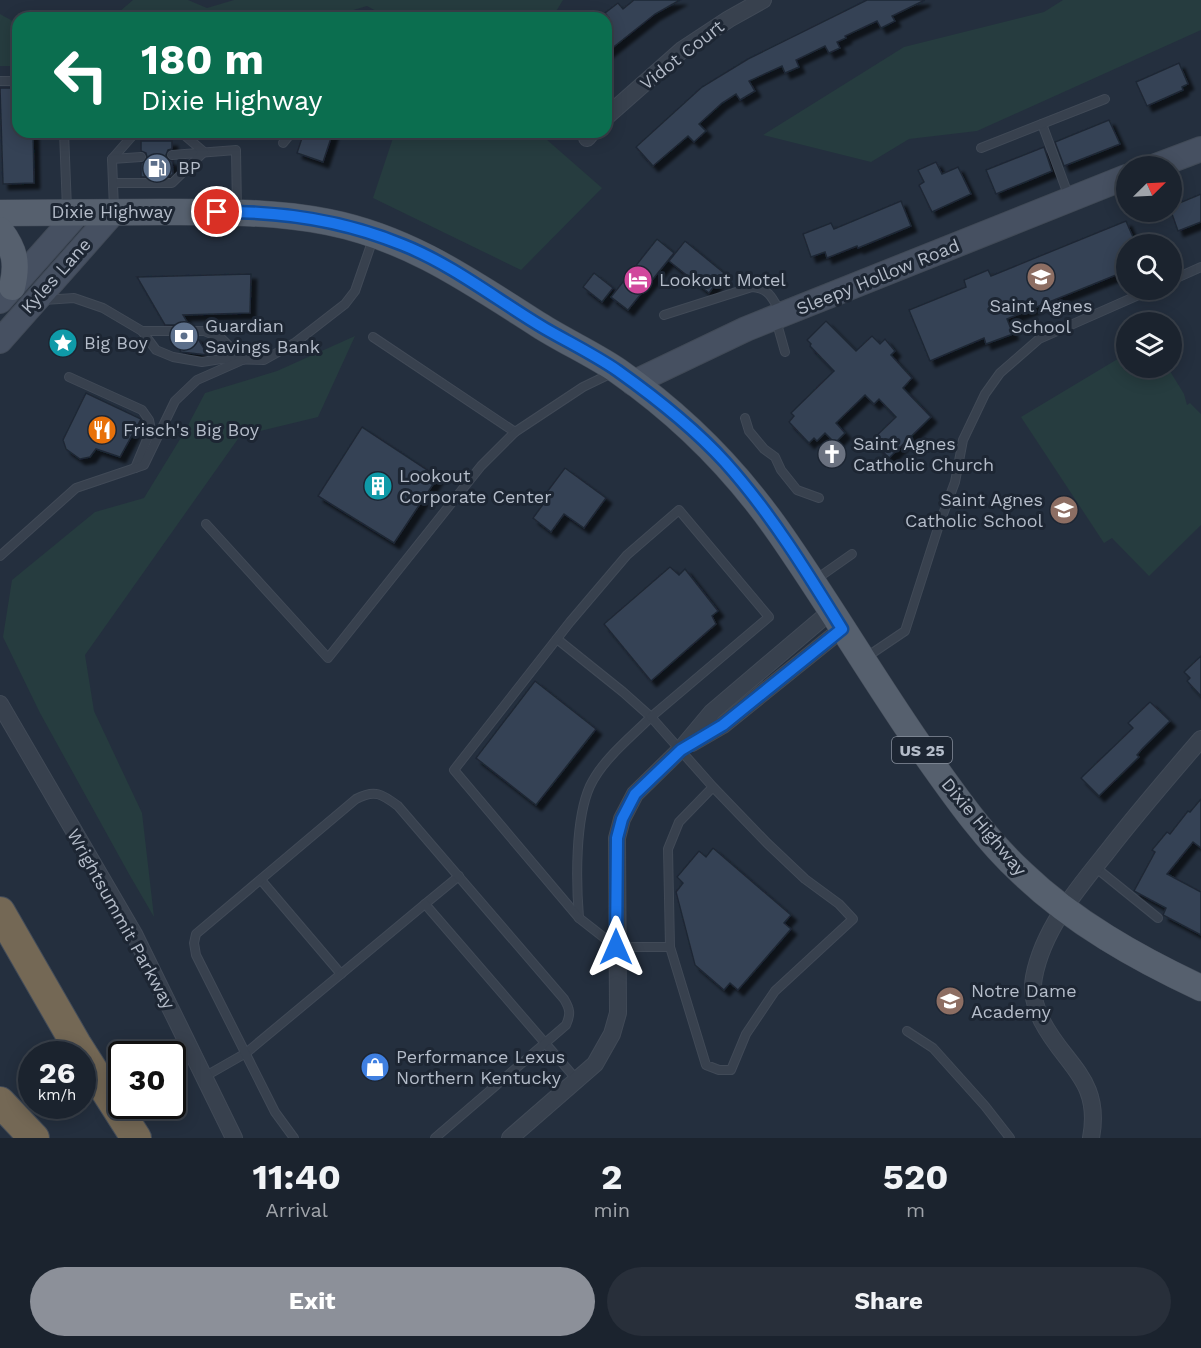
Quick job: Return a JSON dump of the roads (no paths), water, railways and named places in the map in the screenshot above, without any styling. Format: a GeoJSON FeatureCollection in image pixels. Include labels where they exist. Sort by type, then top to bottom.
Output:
{"type":"FeatureCollection","features":[{"type":"Feature","properties":{"kind":"highway"},"geometry":{"type":"LineString","coordinates":[[0,912],[76,1044],[136,1138]]}},
{"type":"Feature","properties":{"kind":"highway"},"geometry":{"type":"LineString","coordinates":[[0,1102],[34,1138]]}},
{"type":"Feature","properties":{"kind":"main road"},"geometry":{"type":"LineString","coordinates":[[1182,156],[1201,149]]}},
{"type":"Feature","properties":{"kind":"main road","name":"Sleepy Hollow Road"},"geometry":{"type":"LineString","coordinates":[[625,377],[1116,181]]}},
{"type":"Feature","properties":{"kind":"main road","name":"Dixie Highway"},"geometry":{"type":"LineString","coordinates":[[0,213],[237,211],[330,222],[404,245],[450,269],[625,377],[660,403],[704,441],[725,463],[779,531],[862,660],[964,809],[1008,861],[1063,908],[1130,952],[1201,988]]}},
{"type":"Feature","properties":{"kind":"main road","name":"Kyles Lane"},"geometry":{"type":"LineString","coordinates":[[0,341],[114,212]]}},
{"type":"Feature","properties":{"kind":"main road","name":"Kyles Lane"},"geometry":{"type":"LineString","coordinates":[[6,294],[73,213]]}},
{"type":"Feature","properties":{"kind":"main road"},"geometry":{"type":"LineString","coordinates":[[0,230],[15,255],[16,272],[6,294]]}},
{"type":"Feature","properties":{"kind":"street","name":"Vidot Court"},"geometry":{"type":"LineString","coordinates":[[612,112],[682,50],[763,0]]}},
{"type":"Feature","properties":{"kind":"street"},"geometry":{"type":"LineString","coordinates":[[510,1138],[595,1064],[612,1034],[618,1013],[617,838],[622,819],[635,794],[681,750],[723,725],[837,620]]}},
{"type":"Feature","properties":{"kind":"street","name":"Wrightsummit Parkway"},"geometry":{"type":"LineString","coordinates":[[1,704],[134,934],[234,1138]]}},
{"type":"Feature","properties":{"kind":"street"},"geometry":{"type":"LineString","coordinates":[[1091,1138],[1094,1125],[1093,1106],[1086,1084],[1044,1025],[1036,1008],[1033,994],[1039,955],[1063,908],[1146,802],[1201,739]]}},
{"type":"Feature","properties":{"kind":"lane"},"geometry":{"type":"LineString","coordinates":[[981,148],[1105,99]]}},
{"type":"Feature","properties":{"kind":"lane"},"geometry":{"type":"LineString","coordinates":[[1042,124],[1070,200]]}},
{"type":"Feature","properties":{"kind":"lane"},"geometry":{"type":"LineString","coordinates":[[65,138],[73,213]]}},
{"type":"Feature","properties":{"kind":"lane"},"geometry":{"type":"LineString","coordinates":[[114,212],[112,159],[130,138]]}},
{"type":"Feature","properties":{"kind":"lane"},"geometry":{"type":"LineString","coordinates":[[188,138],[204,152]]}},
{"type":"Feature","properties":{"kind":"lane"},"geometry":{"type":"LineString","coordinates":[[283,143],[287,138]]}},
{"type":"Feature","properties":{"kind":"lane"},"geometry":{"type":"LineString","coordinates":[[172,155],[236,150],[237,211]]}},
{"type":"Feature","properties":{"kind":"lane"},"geometry":{"type":"LineString","coordinates":[[113,183],[172,183],[204,152]]}},
{"type":"Feature","properties":{"kind":"lane"},"geometry":{"type":"LineString","coordinates":[[112,159],[141,157]]}},
{"type":"Feature","properties":{"kind":"lane"},"geometry":{"type":"LineString","coordinates":[[34,301],[74,298],[103,308],[142,331],[156,350],[173,357],[202,362],[221,359],[264,360],[282,352],[345,304],[356,291],[374,235]]}},
{"type":"Feature","properties":{"kind":"lane"},"geometry":{"type":"LineString","coordinates":[[1182,276],[1201,267]]}},
{"type":"Feature","properties":{"kind":"lane"},"geometry":{"type":"LineString","coordinates":[[664,315],[752,287],[761,288],[770,294],[779,317],[785,351]]}},
{"type":"Feature","properties":{"kind":"lane"},"geometry":{"type":"LineString","coordinates":[[862,660],[905,631],[955,482],[963,440],[985,394],[1000,373],[1039,339],[1127,300]]}},
{"type":"Feature","properties":{"kind":"lane"},"geometry":{"type":"LineString","coordinates":[[142,331],[204,332],[221,338],[243,360]]}},
{"type":"Feature","properties":{"kind":"lane"},"geometry":{"type":"LineString","coordinates":[[373,337],[515,432]]}},
{"type":"Feature","properties":{"kind":"lane"},"geometry":{"type":"LineString","coordinates":[[0,556],[75,488],[144,465],[175,401],[197,380],[243,360]]}},
{"type":"Feature","properties":{"kind":"lane"},"geometry":{"type":"LineString","coordinates":[[69,377],[142,410],[149,420],[151,430],[135,468]]}},
{"type":"Feature","properties":{"kind":"lane"},"geometry":{"type":"LineString","coordinates":[[206,524],[328,658],[482,466],[515,432],[583,387],[625,377]]}},
{"type":"Feature","properties":{"kind":"lane"},"geometry":{"type":"LineString","coordinates":[[745,418],[749,431],[764,449],[775,457],[781,470],[797,490],[819,498]]}},
{"type":"Feature","properties":{"kind":"lane"},"geometry":{"type":"LineString","coordinates":[[579,918],[577,891],[582,814],[591,785],[607,760],[651,717],[769,617],[679,510],[627,555],[557,639],[454,770],[579,918],[616,947],[670,947]]}},
{"type":"Feature","properties":{"kind":"lane"},"geometry":{"type":"LineString","coordinates":[[812,582],[852,554]]}},
{"type":"Feature","properties":{"kind":"lane"},"geometry":{"type":"LineString","coordinates":[[557,639],[651,717],[712,787],[767,843],[805,879],[839,904],[853,919],[776,991],[746,1034],[731,1070],[719,1070],[706,1065],[670,947],[668,849],[679,822],[712,787]]}},
{"type":"Feature","properties":{"kind":"lane"},"geometry":{"type":"LineString","coordinates":[[294,1138],[275,1112],[196,955],[194,943],[196,934],[356,799],[368,793],[383,795],[398,806],[570,1008],[570,1017],[566,1025],[435,1138]]}},
{"type":"Feature","properties":{"kind":"lane"},"geometry":{"type":"LineString","coordinates":[[1095,867],[1158,918]]}},
{"type":"Feature","properties":{"kind":"lane"},"geometry":{"type":"LineString","coordinates":[[204,1077],[246,1053],[459,876]]}},
{"type":"Feature","properties":{"kind":"lane"},"geometry":{"type":"LineString","coordinates":[[261,880],[340,974]]}},
{"type":"Feature","properties":{"kind":"lane"},"geometry":{"type":"LineString","coordinates":[[425,904],[577,1080]]}},
{"type":"Feature","properties":{"kind":"lane"},"geometry":{"type":"LineString","coordinates":[[907,1031],[933,1048],[986,1106],[1010,1138]]}},
{"type":"Feature","properties":{"kind":"place","name":"BP"},"geometry":{"type":"Point","coordinates":[157,168]}},
{"type":"Feature","properties":{"kind":"place","name":"Saint Agnes School"},"geometry":{"type":"Point","coordinates":[1041,277]}},
{"type":"Feature","properties":{"kind":"place","name":"Lookout Motel"},"geometry":{"type":"Point","coordinates":[638,280]}},
{"type":"Feature","properties":{"kind":"place","name":"Guardian Savings Bank"},"geometry":{"type":"Point","coordinates":[184,336]}},
{"type":"Feature","properties":{"kind":"place","name":"Big Boy"},"geometry":{"type":"Point","coordinates":[63,343]}},
{"type":"Feature","properties":{"kind":"place","name":"Frisch's Big Boy"},"geometry":{"type":"Point","coordinates":[102,430]}},
{"type":"Feature","properties":{"kind":"place","name":"Saint Agnes Catholic Church"},"geometry":{"type":"Point","coordinates":[832,454]}},
{"type":"Feature","properties":{"kind":"place","name":"Lookout Corporate Center"},"geometry":{"type":"Point","coordinates":[378,486]}},
{"type":"Feature","properties":{"kind":"place","name":"Saint Agnes Catholic School"},"geometry":{"type":"Point","coordinates":[1064,510]}},
{"type":"Feature","properties":{"kind":"place","name":"Notre Dame Academy"},"geometry":{"type":"Point","coordinates":[950,1001]}},
{"type":"Feature","properties":{"kind":"place","name":"Performance Lexus Northern Kentucky"},"geometry":{"type":"Point","coordinates":[375,1067]}}]}
